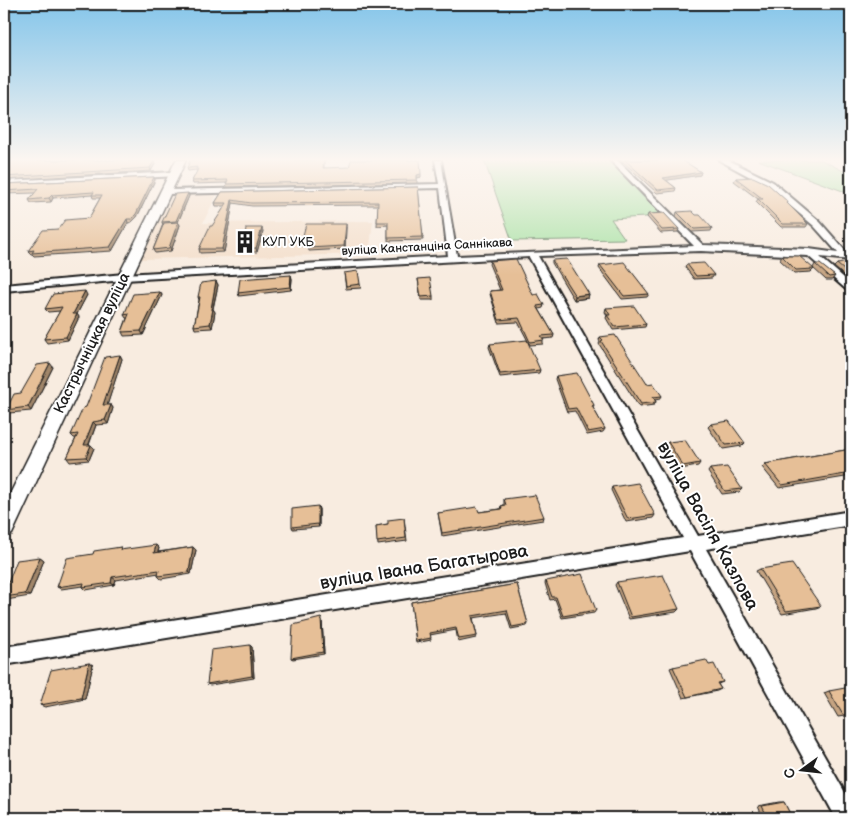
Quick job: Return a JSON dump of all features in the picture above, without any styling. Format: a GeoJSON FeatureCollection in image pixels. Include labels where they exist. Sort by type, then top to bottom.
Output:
{"type":"FeatureCollection","features":[{"type":"Feature","properties":{"kind":"main road","name":"Кастрычніцкая вуліца"},"geometry":{"type":"LineString","coordinates":[[4,527],[163,198]]}},
{"type":"Feature","properties":{"kind":"street"},"geometry":{"type":"LineString","coordinates":[[445,198],[453,258]]}},
{"type":"Feature","properties":{"kind":"street"},"geometry":{"type":"LineString","coordinates":[[652,198],[702,248]]}},
{"type":"Feature","properties":{"kind":"street"},"geometry":{"type":"LineString","coordinates":[[787,198],[817,224],[848,257]]}},
{"type":"Feature","properties":{"kind":"street","name":"вуліца Канстанціна Саннікава"},"geometry":{"type":"LineString","coordinates":[[4,288],[124,277],[532,254],[702,248],[809,252],[848,257]]}},
{"type":"Feature","properties":{"kind":"street"},"geometry":{"type":"LineString","coordinates":[[809,252],[851,289]]}},
{"type":"Feature","properties":{"kind":"street","name":"вуліца Васіля Казлова"},"geometry":{"type":"LineString","coordinates":[[532,254],[848,818]]}},
{"type":"Feature","properties":{"kind":"street","name":"вуліца Івана Багатырова"},"geometry":{"type":"LineString","coordinates":[[4,656],[851,518]]}},
{"type":"Feature","properties":{"kind":"shaded area"},"geometry":{"type":"Polygon","coordinates":[[[170,198],[215,198],[203,223],[373,221],[369,254],[140,259],[170,198]]]}},
{"type":"Feature","properties":{"kind":"green space"},"geometry":{"type":"Polygon","coordinates":[[[497,198],[645,198],[662,216],[611,219],[625,239],[512,241],[497,198]]]}},
{"type":"Feature","properties":{"kind":"building"},"geometry":{"type":"Polygon","coordinates":[[[100,198],[144,198],[136,214],[131,219],[127,219],[110,247],[32,253],[34,250],[28,251],[43,230],[58,229],[65,220],[89,218],[100,198]]]}},
{"type":"Feature","properties":{"kind":"building"},"geometry":{"type":"Polygon","coordinates":[[[173,198],[186,198],[176,221],[162,222],[173,198]]]}},
{"type":"Feature","properties":{"kind":"building"},"geometry":{"type":"Polygon","coordinates":[[[218,198],[419,198],[423,237],[388,238],[388,222],[377,222],[378,202],[251,203],[232,200],[222,249],[199,249],[210,226],[212,226],[227,203],[215,203],[218,198]]]}},
{"type":"Feature","properties":{"kind":"building"},"geometry":{"type":"Polygon","coordinates":[[[784,198],[808,224],[783,224],[758,199],[784,198]]]}},
{"type":"Feature","properties":{"kind":"building"},"geometry":{"type":"Polygon","coordinates":[[[692,211],[696,215],[700,215],[712,228],[694,229],[677,212],[692,211]]]}},
{"type":"Feature","properties":{"kind":"building"},"geometry":{"type":"Polygon","coordinates":[[[664,213],[679,229],[662,230],[648,214],[664,213]]]}},
{"type":"Feature","properties":{"kind":"building"},"geometry":{"type":"Polygon","coordinates":[[[178,222],[169,248],[153,250],[164,223],[178,222]]]}},
{"type":"Feature","properties":{"kind":"building"},"geometry":{"type":"Polygon","coordinates":[[[306,224],[346,224],[344,246],[308,248],[309,243],[301,243],[306,224]]]}},
{"type":"Feature","properties":{"kind":"building"},"geometry":{"type":"Polygon","coordinates":[[[246,228],[262,228],[256,248],[244,249],[246,228]]]}},
{"type":"Feature","properties":{"kind":"building"},"geometry":{"type":"Polygon","coordinates":[[[782,256],[799,256],[814,269],[796,270],[782,256]]]}},
{"type":"Feature","properties":{"kind":"building"},"geometry":{"type":"Polygon","coordinates":[[[516,259],[533,295],[538,294],[544,305],[537,306],[554,335],[541,336],[544,340],[530,342],[519,318],[499,320],[490,291],[502,290],[490,261],[516,259]]]}},
{"type":"Feature","properties":{"kind":"building"},"geometry":{"type":"Polygon","coordinates":[[[567,259],[589,294],[575,296],[552,260],[567,259]]]}},
{"type":"Feature","properties":{"kind":"building"},"geometry":{"type":"Polygon","coordinates":[[[624,262],[649,294],[624,296],[600,265],[624,262]]]}},
{"type":"Feature","properties":{"kind":"building"},"geometry":{"type":"Polygon","coordinates":[[[704,263],[714,275],[696,276],[687,264],[704,263]]]}},
{"type":"Feature","properties":{"kind":"building"},"geometry":{"type":"Polygon","coordinates":[[[843,263],[851,270],[851,276],[837,264],[843,263]]]}},
{"type":"Feature","properties":{"kind":"building"},"geometry":{"type":"Polygon","coordinates":[[[815,264],[820,264],[835,276],[829,277],[815,264]]]}},
{"type":"Feature","properties":{"kind":"building"},"geometry":{"type":"Polygon","coordinates":[[[358,271],[360,284],[346,286],[344,273],[358,271]]]}},
{"type":"Feature","properties":{"kind":"building"},"geometry":{"type":"Polygon","coordinates":[[[291,275],[290,287],[238,293],[240,279],[291,275]]]}},
{"type":"Feature","properties":{"kind":"building"},"geometry":{"type":"Polygon","coordinates":[[[430,278],[433,296],[421,297],[418,279],[430,278]]]}},
{"type":"Feature","properties":{"kind":"building"},"geometry":{"type":"Polygon","coordinates":[[[216,281],[210,324],[194,326],[201,283],[216,281]]]}},
{"type":"Feature","properties":{"kind":"building"},"geometry":{"type":"Polygon","coordinates":[[[85,291],[73,314],[77,314],[66,337],[44,339],[62,307],[45,309],[53,294],[85,291]]]}},
{"type":"Feature","properties":{"kind":"building"},"geometry":{"type":"Polygon","coordinates":[[[160,292],[141,331],[122,332],[129,314],[124,315],[133,294],[160,292]]]}},
{"type":"Feature","properties":{"kind":"building"},"geometry":{"type":"Polygon","coordinates":[[[634,306],[646,324],[615,327],[607,315],[610,315],[606,308],[634,306]]]}},
{"type":"Feature","properties":{"kind":"building"},"geometry":{"type":"Polygon","coordinates":[[[615,335],[647,384],[653,383],[662,396],[653,397],[656,402],[641,404],[601,341],[603,340],[600,337],[615,335]]]}},
{"type":"Feature","properties":{"kind":"building"},"geometry":{"type":"Polygon","coordinates":[[[527,340],[540,370],[500,374],[490,344],[527,340]]]}},
{"type":"Feature","properties":{"kind":"building"},"geometry":{"type":"Polygon","coordinates":[[[120,355],[103,405],[111,405],[105,420],[93,422],[84,445],[91,445],[86,457],[67,458],[78,434],[71,435],[83,408],[86,407],[105,357],[120,355]]]}},
{"type":"Feature","properties":{"kind":"building"},"geometry":{"type":"Polygon","coordinates":[[[50,363],[28,407],[6,410],[14,394],[21,393],[37,365],[50,363]]]}},
{"type":"Feature","properties":{"kind":"building"},"geometry":{"type":"Polygon","coordinates":[[[577,373],[605,429],[588,432],[576,408],[568,409],[556,376],[577,373]]]}},
{"type":"Feature","properties":{"kind":"building"},"geometry":{"type":"Polygon","coordinates":[[[729,421],[745,443],[726,445],[711,424],[729,421]]]}},
{"type":"Feature","properties":{"kind":"building"},"geometry":{"type":"Polygon","coordinates":[[[685,440],[700,463],[683,466],[668,442],[685,440]]]}},
{"type":"Feature","properties":{"kind":"building"},"geometry":{"type":"Polygon","coordinates":[[[851,449],[851,473],[782,485],[765,464],[851,449]]]}},
{"type":"Feature","properties":{"kind":"building"},"geometry":{"type":"Polygon","coordinates":[[[727,467],[742,489],[725,491],[710,469],[727,467]]]}},
{"type":"Feature","properties":{"kind":"building"},"geometry":{"type":"Polygon","coordinates":[[[638,483],[655,515],[628,519],[612,487],[638,483]]]}},
{"type":"Feature","properties":{"kind":"building"},"geometry":{"type":"Polygon","coordinates":[[[535,495],[544,517],[442,533],[438,513],[477,507],[479,512],[502,509],[501,506],[506,505],[504,499],[535,495]]]}},
{"type":"Feature","properties":{"kind":"building"},"geometry":{"type":"Polygon","coordinates":[[[318,506],[318,524],[292,527],[292,509],[318,506]]]}},
{"type":"Feature","properties":{"kind":"building"},"geometry":{"type":"Polygon","coordinates":[[[404,518],[406,538],[377,542],[376,526],[388,524],[388,520],[404,518]]]}},
{"type":"Feature","properties":{"kind":"building"},"geometry":{"type":"Polygon","coordinates":[[[156,545],[154,553],[193,547],[189,572],[158,576],[159,570],[112,577],[111,583],[83,587],[84,583],[57,587],[67,558],[121,547],[120,550],[156,545]]]}},
{"type":"Feature","properties":{"kind":"building"},"geometry":{"type":"Polygon","coordinates":[[[40,557],[25,594],[4,597],[17,560],[40,557]]]}},
{"type":"Feature","properties":{"kind":"building"},"geometry":{"type":"Polygon","coordinates":[[[792,564],[821,606],[786,611],[760,569],[792,564]]]}},
{"type":"Feature","properties":{"kind":"building"},"geometry":{"type":"Polygon","coordinates":[[[582,574],[596,610],[563,616],[556,597],[552,597],[546,581],[582,574]]]}},
{"type":"Feature","properties":{"kind":"building"},"geometry":{"type":"Polygon","coordinates":[[[663,575],[679,609],[631,617],[617,582],[663,575]]]}},
{"type":"Feature","properties":{"kind":"building"},"geometry":{"type":"Polygon","coordinates":[[[517,584],[528,624],[512,627],[507,610],[472,616],[477,636],[459,639],[456,628],[430,633],[431,638],[416,641],[411,602],[517,584]]]}},
{"type":"Feature","properties":{"kind":"building"},"geometry":{"type":"Polygon","coordinates":[[[321,618],[323,652],[291,658],[293,625],[321,618]]]}},
{"type":"Feature","properties":{"kind":"building"},"geometry":{"type":"Polygon","coordinates":[[[250,645],[252,676],[207,684],[211,650],[250,645]]]}},
{"type":"Feature","properties":{"kind":"building"},"geometry":{"type":"Polygon","coordinates":[[[706,660],[709,665],[714,664],[723,682],[717,683],[721,689],[687,697],[673,667],[706,660]]]}},
{"type":"Feature","properties":{"kind":"building"},"geometry":{"type":"Polygon","coordinates":[[[89,663],[81,698],[40,705],[51,670],[89,663]]]}},
{"type":"Feature","properties":{"kind":"building"},"geometry":{"type":"Polygon","coordinates":[[[845,688],[851,698],[851,714],[843,715],[829,691],[845,688]]]}},
{"type":"Feature","properties":{"kind":"building"},"geometry":{"type":"Polygon","coordinates":[[[784,802],[792,818],[768,818],[762,806],[784,802]]]}},
{"type":"Feature","properties":{"kind":"place","name":"КУП УКБ"},"geometry":{"type":"Point","coordinates":[245,242]}}]}
